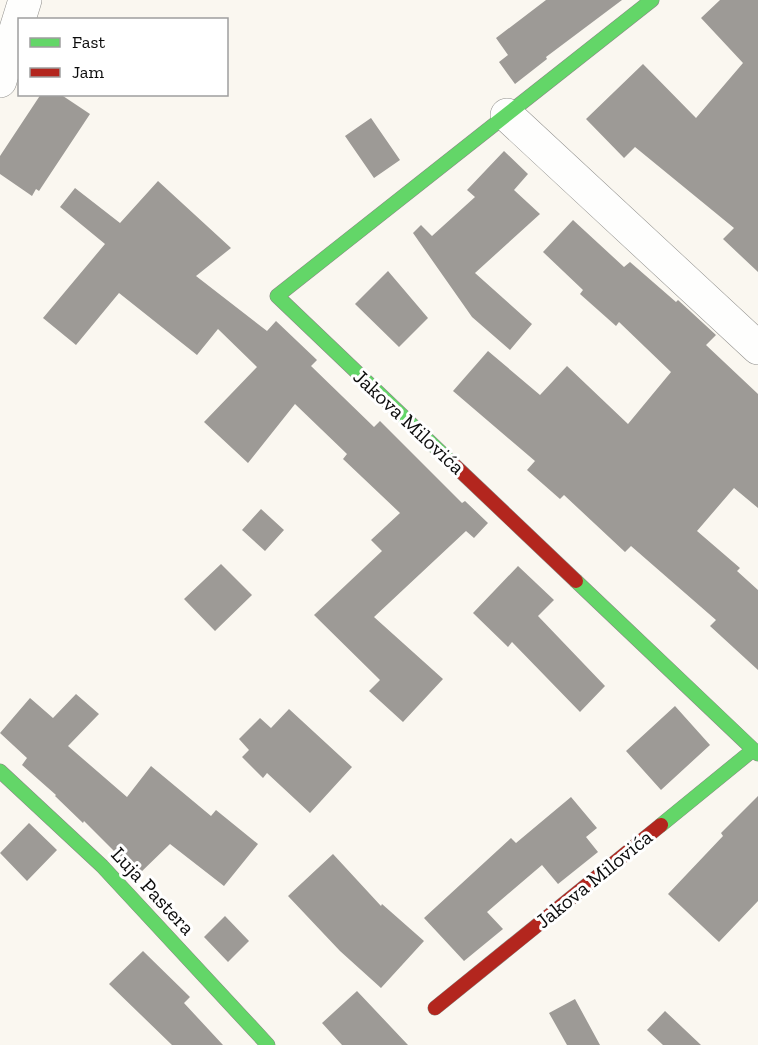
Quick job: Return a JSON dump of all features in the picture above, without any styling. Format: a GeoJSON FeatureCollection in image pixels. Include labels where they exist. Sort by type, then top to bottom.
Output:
{"type":"FeatureCollection","features":[{"type":"Feature","properties":{"kind":"street"},"geometry":{"type":"LineString","coordinates":[[19,18],[25,0]]}},
{"type":"Feature","properties":{"kind":"street","name":"Jakova Milovića"},"geometry":{"type":"LineString","coordinates":[[435,1008],[756,752],[277,296],[652,0]]}},
{"type":"Feature","properties":{"kind":"street"},"geometry":{"type":"LineString","coordinates":[[0,81],[18,23]]}},
{"type":"Feature","properties":{"kind":"street"},"geometry":{"type":"LineString","coordinates":[[507,115],[758,348]]}},
{"type":"Feature","properties":{"kind":"street","name":"Luja Pastera"},"geometry":{"type":"LineString","coordinates":[[0,771],[102,866],[268,1045]]}},
{"type":"Feature","properties":{"kind":"building"},"geometry":{"type":"Polygon","coordinates":[[[546,0],[622,0],[546,57],[547,59],[515,84],[499,62],[508,55],[496,38],[546,0]]]}},
{"type":"Feature","properties":{"kind":"building"},"geometry":{"type":"Polygon","coordinates":[[[720,0],[758,0],[758,272],[723,239],[734,228],[635,147],[624,158],[586,119],[643,64],[696,118],[743,63],[701,18],[720,0]]]}},
{"type":"Feature","properties":{"kind":"building"},"geometry":{"type":"Polygon","coordinates":[[[40,96],[63,96],[90,114],[39,191],[36,189],[32,196],[0,174],[0,156],[40,96]]]}},
{"type":"Feature","properties":{"kind":"building"},"geometry":{"type":"Polygon","coordinates":[[[371,118],[400,160],[374,178],[345,136],[371,118]]]}},
{"type":"Feature","properties":{"kind":"building"},"geometry":{"type":"Polygon","coordinates":[[[504,151],[528,174],[514,190],[540,214],[475,273],[532,324],[510,350],[472,317],[413,233],[421,225],[432,236],[475,197],[467,190],[504,151]]]}},
{"type":"Feature","properties":{"kind":"building"},"geometry":{"type":"Polygon","coordinates":[[[158,181],[231,248],[196,276],[267,331],[276,321],[317,360],[311,366],[374,427],[380,421],[462,503],[465,501],[488,523],[474,538],[466,531],[374,617],[443,679],[403,722],[369,691],[380,680],[314,615],[382,551],[371,540],[400,513],[343,459],[347,454],[295,404],[248,463],[204,422],[257,367],[218,329],[197,355],[119,293],[76,345],[43,318],[105,244],[60,207],[75,188],[120,223],[158,181]]]}},
{"type":"Feature","properties":{"kind":"building"},"geometry":{"type":"Polygon","coordinates":[[[573,220],[624,267],[630,262],[676,302],[678,300],[716,335],[706,345],[758,394],[758,508],[734,488],[697,531],[740,568],[737,571],[758,590],[758,670],[710,626],[716,620],[631,546],[625,552],[564,495],[560,499],[527,470],[535,461],[453,391],[488,351],[540,395],[567,366],[628,424],[671,372],[619,322],[616,326],[580,294],[583,290],[543,252],[573,220]]]}},
{"type":"Feature","properties":{"kind":"building"},"geometry":{"type":"Polygon","coordinates":[[[388,271],[428,318],[399,347],[355,304],[388,271]]]}},
{"type":"Feature","properties":{"kind":"building"},"geometry":{"type":"Polygon","coordinates":[[[261,509],[284,530],[265,551],[242,530],[261,509]]]}},
{"type":"Feature","properties":{"kind":"building"},"geometry":{"type":"Polygon","coordinates":[[[221,564],[252,595],[215,631],[184,599],[221,564]]]}},
{"type":"Feature","properties":{"kind":"building"},"geometry":{"type":"Polygon","coordinates":[[[518,566],[554,600],[538,616],[605,686],[580,712],[512,642],[508,647],[473,613],[518,566]]]}},
{"type":"Feature","properties":{"kind":"building"},"geometry":{"type":"Polygon","coordinates":[[[76,694],[99,714],[68,746],[127,797],[151,766],[211,816],[216,810],[258,844],[224,886],[170,844],[138,875],[84,821],[83,823],[22,765],[27,758],[0,733],[30,698],[53,718],[76,694]]]}},
{"type":"Feature","properties":{"kind":"building"},"geometry":{"type":"Polygon","coordinates":[[[675,706],[710,745],[661,790],[626,751],[675,706]]]}},
{"type":"Feature","properties":{"kind":"building"},"geometry":{"type":"Polygon","coordinates":[[[289,709],[352,767],[310,813],[267,773],[263,778],[242,757],[249,750],[239,739],[260,718],[271,728],[289,709]]]}},
{"type":"Feature","properties":{"kind":"building"},"geometry":{"type":"Polygon","coordinates":[[[758,796],[758,901],[719,942],[668,894],[723,836],[721,833],[758,796]]]}},
{"type":"Feature","properties":{"kind":"building"},"geometry":{"type":"Polygon","coordinates":[[[571,797],[597,828],[586,837],[598,852],[558,884],[542,865],[487,912],[503,929],[464,961],[424,918],[511,838],[516,843],[571,797]]]}},
{"type":"Feature","properties":{"kind":"building"},"geometry":{"type":"Polygon","coordinates":[[[29,823],[57,850],[27,881],[0,853],[29,823]]]}},
{"type":"Feature","properties":{"kind":"building"},"geometry":{"type":"Polygon","coordinates":[[[333,854],[381,906],[382,904],[424,941],[381,988],[340,951],[288,896],[333,854]]]}},
{"type":"Feature","properties":{"kind":"building"},"geometry":{"type":"Polygon","coordinates":[[[225,916],[249,941],[228,962],[204,937],[225,916]]]}},
{"type":"Feature","properties":{"kind":"building"},"geometry":{"type":"Polygon","coordinates":[[[143,951],[190,997],[184,1003],[223,1045],[172,1045],[109,984],[143,951]]]}},
{"type":"Feature","properties":{"kind":"building"},"geometry":{"type":"Polygon","coordinates":[[[357,991],[408,1045],[342,1045],[322,1023],[357,991]]]}},
{"type":"Feature","properties":{"kind":"building"},"geometry":{"type":"Polygon","coordinates":[[[575,999],[600,1045],[567,1045],[549,1013],[575,999]]]}},
{"type":"Feature","properties":{"kind":"building"},"geometry":{"type":"Polygon","coordinates":[[[665,1011],[701,1045],[663,1045],[647,1030],[665,1011]]]}},
{"type":"Feature","properties":{"kind":"traffic: fast"},"geometry":{"type":"LineString","coordinates":[[453,464],[277,296],[652,0]]}},
{"type":"Feature","properties":{"kind":"traffic: fast"},"geometry":{"type":"LineString","coordinates":[[576,581],[758,754]]}},
{"type":"Feature","properties":{"kind":"traffic: fast"},"geometry":{"type":"LineString","coordinates":[[661,825],[753,750]]}},
{"type":"Feature","properties":{"kind":"traffic: fast"},"geometry":{"type":"LineString","coordinates":[[0,771],[102,866],[268,1045]]}},
{"type":"Feature","properties":{"kind":"traffic: jam"},"geometry":{"type":"LineString","coordinates":[[453,464],[576,581]]}},
{"type":"Feature","properties":{"kind":"traffic: jam"},"geometry":{"type":"LineString","coordinates":[[435,1008],[661,825]]}}]}
